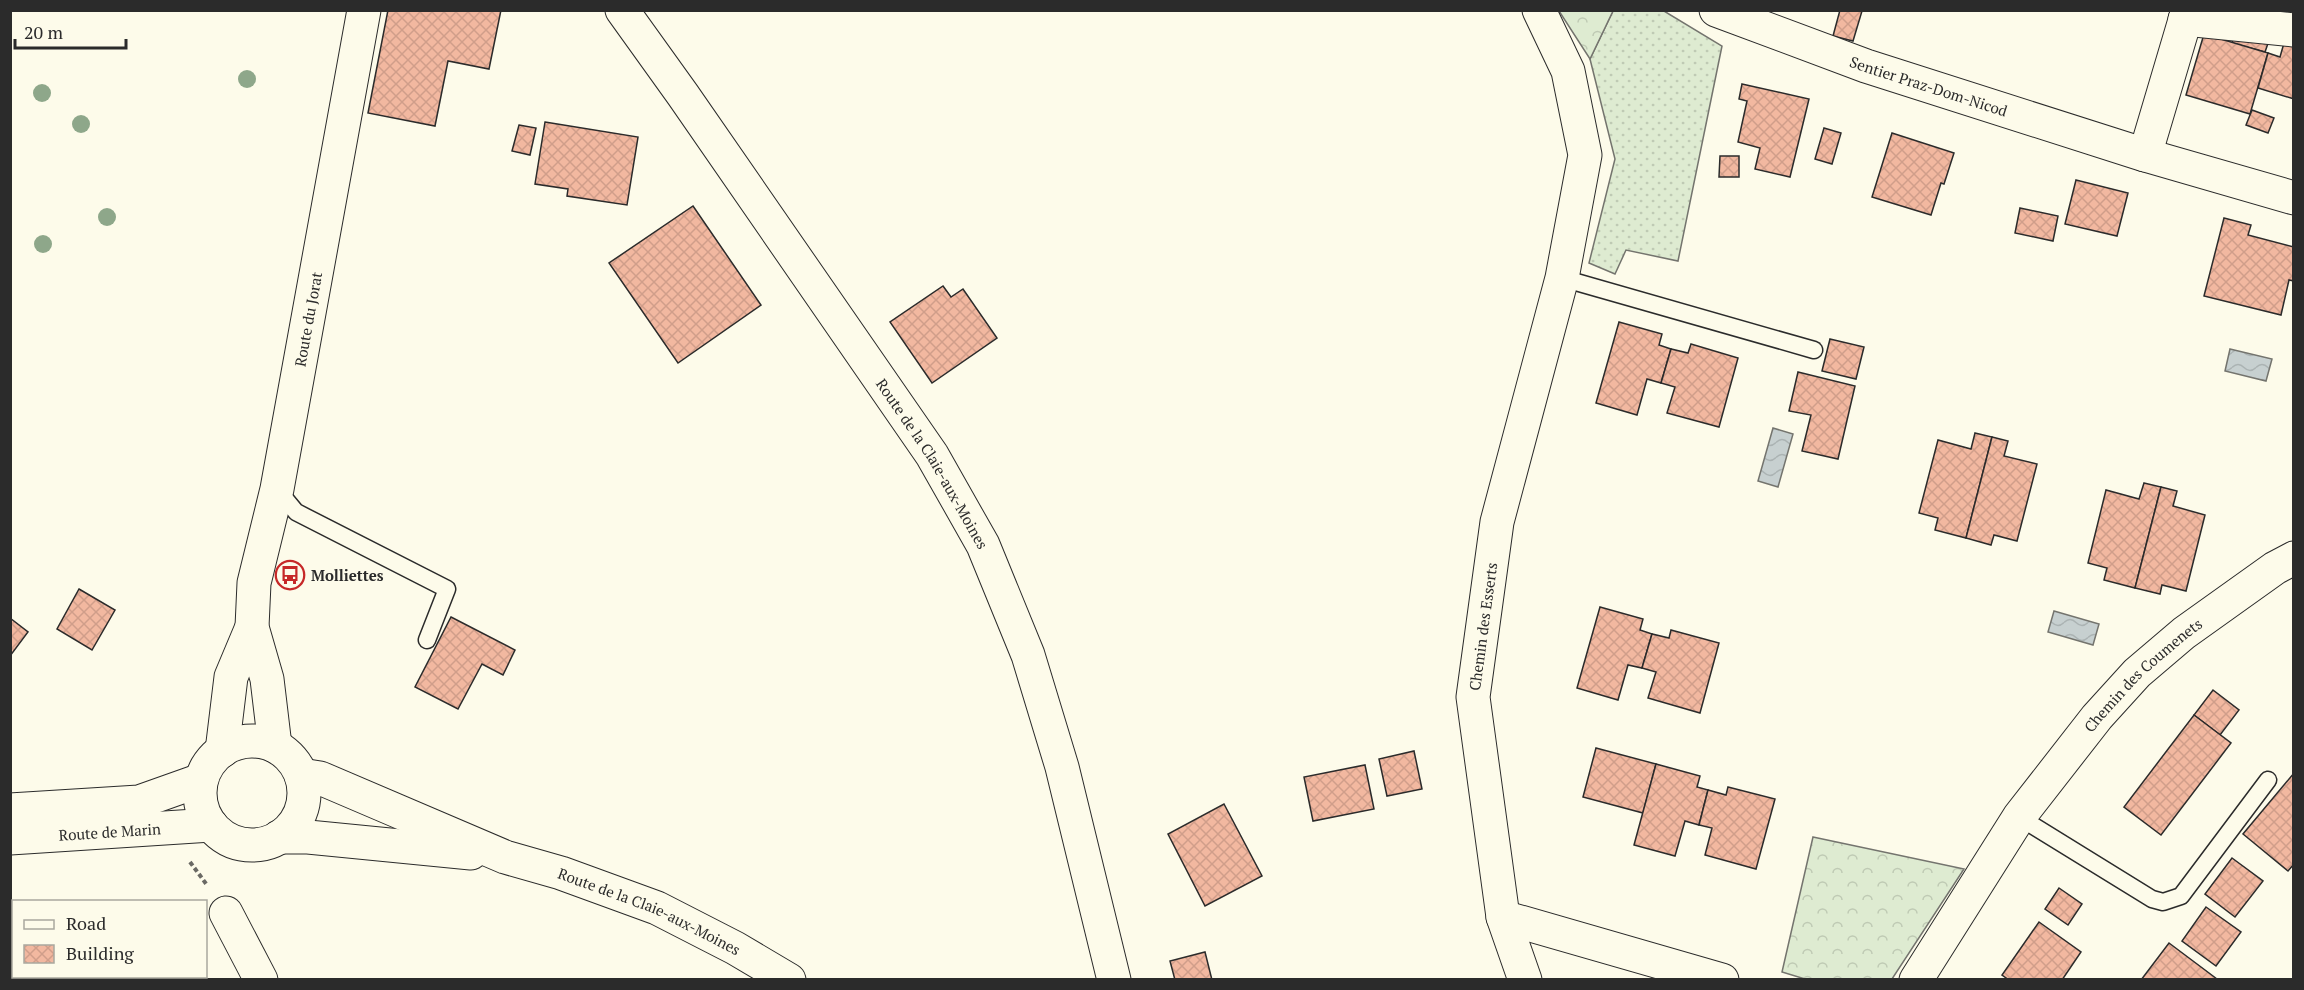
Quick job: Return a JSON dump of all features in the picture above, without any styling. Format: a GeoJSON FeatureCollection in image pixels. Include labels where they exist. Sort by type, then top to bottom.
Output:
{"type":"FeatureCollection","features":[{"type":"Feature","properties":{"kind":"street","name":"Route du Jorat"},"geometry":{"type":"LineString","coordinates":[[222,751],[231,677],[252,627],[255,583],[277,489],[364,10]]}},
{"type":"Feature","properties":{"kind":"street","name":"Route de la Claie-aux-Moines"},"geometry":{"type":"LineString","coordinates":[[622,10],[932,455],[983,545],[1028,655],[1062,767],[1114,980]]}},
{"type":"Feature","properties":{"kind":"street","name":"Chemin des Esserts"},"geometry":{"type":"LineString","coordinates":[[1525,980],[1503,917],[1473,697],[1497,522],[1562,278],[1585,154],[1568,71],[1539,10]]}},
{"type":"Feature","properties":{"kind":"street","name":"Sentier Praz-Dom-Nicod"},"geometry":{"type":"LineString","coordinates":[[1716,10],[1866,66],[2145,155],[2294,198]]}},
{"type":"Feature","properties":{"kind":"street"},"geometry":{"type":"LineString","coordinates":[[2145,155],[2187,15],[2294,30]]}},
{"type":"Feature","properties":{"kind":"street","name":"Chemin des Coumenets"},"geometry":{"type":"LineString","coordinates":[[1916,980],[2019,817],[2097,717],[2137,673],[2184,633],[2275,568],[2294,558]]}},
{"type":"Feature","properties":{"kind":"street","name":"Route du Jorat"},"geometry":{"type":"LineString","coordinates":[[252,627],[267,678],[275,746]]}},
{"type":"Feature","properties":{"kind":"street"},"geometry":{"type":"LineString","coordinates":[[248,741],[275,746],[285,753],[301,775],[304,792],[301,810],[293,825],[279,837],[265,843],[250,845],[236,842],[222,835],[211,825],[203,811],[200,796],[201,780],[206,769],[222,751],[234,744],[248,741]]}},
{"type":"Feature","properties":{"kind":"street","name":"Route de la Claie-aux-Moines"},"geometry":{"type":"LineString","coordinates":[[301,775],[320,778],[505,857],[561,873],[657,908],[735,948],[789,980]]}},
{"type":"Feature","properties":{"kind":"street","name":"Route de Marin"},"geometry":{"type":"LineString","coordinates":[[10,810],[140,802],[201,780]]}},
{"type":"Feature","properties":{"kind":"street","name":"Route de Marin"},"geometry":{"type":"LineString","coordinates":[[10,838],[211,825]]}},
{"type":"Feature","properties":{"kind":"street","name":"Route de la Claie-aux-Moines"},"geometry":{"type":"LineString","coordinates":[[279,837],[308,837],[505,857]]}},
{"type":"Feature","properties":{"kind":"street"},"geometry":{"type":"LineString","coordinates":[[226,913],[261,980]]}},
{"type":"Feature","properties":{"kind":"street"},"geometry":{"type":"LineString","coordinates":[[1503,917],[1722,980]]}},
{"type":"Feature","properties":{"kind":"lane"},"geometry":{"type":"LineString","coordinates":[[1562,278],[1814,350]]}},
{"type":"Feature","properties":{"kind":"lane"},"geometry":{"type":"LineString","coordinates":[[277,489],[296,512],[447,589],[427,640]]}},
{"type":"Feature","properties":{"kind":"lane"},"geometry":{"type":"LineString","coordinates":[[2019,817],[2152,899],[2163,902],[2181,896],[2268,780]]}},
{"type":"Feature","properties":{"kind":"path"},"geometry":{"type":"LineString","coordinates":[[187,856],[226,913]]}},
{"type":"Feature","properties":{"kind":"green space"},"geometry":{"type":"Polygon","coordinates":[[[1559,11],[1613,11],[1590,59],[1559,11]]]}},
{"type":"Feature","properties":{"kind":"green space"},"geometry":{"type":"Polygon","coordinates":[[[1613,11],[1664,11],[1722,46],[1678,261],[1626,250],[1615,274],[1589,263],[1615,159],[1590,59],[1613,11]]]}},
{"type":"Feature","properties":{"kind":"green space"},"geometry":{"type":"Polygon","coordinates":[[[1813,837],[1964,869],[1892,979],[1805,979],[1782,972],[1813,837]]]}},
{"type":"Feature","properties":{"kind":"water"},"geometry":{"type":"Polygon","coordinates":[[[2230,349],[2272,359],[2266,381],[2225,371],[2230,349]]]}},
{"type":"Feature","properties":{"kind":"water"},"geometry":{"type":"Polygon","coordinates":[[[1773,428],[1793,434],[1778,487],[1758,481],[1773,428]]]}},
{"type":"Feature","properties":{"kind":"water"},"geometry":{"type":"Polygon","coordinates":[[[2054,611],[2099,624],[2093,645],[2048,632],[2054,611]]]}},
{"type":"Feature","properties":{"kind":"building"},"geometry":{"type":"Polygon","coordinates":[[[388,10],[501,10],[489,69],[448,61],[435,126],[368,113],[388,10]]]}},
{"type":"Feature","properties":{"kind":"building"},"geometry":{"type":"Polygon","coordinates":[[[1840,10],[1862,11],[1853,41],[1833,36],[1840,10]]]}},
{"type":"Feature","properties":{"kind":"building"},"geometry":{"type":"Polygon","coordinates":[[[2240,16],[2275,23],[2265,52],[2232,43],[2240,16]]]}},
{"type":"Feature","properties":{"kind":"building"},"geometry":{"type":"Polygon","coordinates":[[[2204,34],[2268,53],[2250,114],[2186,95],[2204,34]]]}},
{"type":"Feature","properties":{"kind":"building"},"geometry":{"type":"Polygon","coordinates":[[[2286,36],[2294,38],[2294,99],[2258,88],[2268,53],[2280,57],[2286,36]]]}},
{"type":"Feature","properties":{"kind":"building"},"geometry":{"type":"Polygon","coordinates":[[[1742,84],[1809,99],[1790,177],[1755,169],[1760,148],[1738,142],[1747,101],[1739,99],[1742,84]]]}},
{"type":"Feature","properties":{"kind":"building"},"geometry":{"type":"Polygon","coordinates":[[[2252,110],[2274,118],[2268,133],[2246,125],[2252,110]]]}},
{"type":"Feature","properties":{"kind":"building"},"geometry":{"type":"Polygon","coordinates":[[[545,122],[638,137],[627,205],[567,196],[568,189],[535,184],[545,122]]]}},
{"type":"Feature","properties":{"kind":"building"},"geometry":{"type":"Polygon","coordinates":[[[519,125],[536,128],[530,155],[512,151],[519,125]]]}},
{"type":"Feature","properties":{"kind":"building"},"geometry":{"type":"Polygon","coordinates":[[[1824,128],[1841,133],[1832,164],[1815,159],[1824,128]]]}},
{"type":"Feature","properties":{"kind":"building"},"geometry":{"type":"Polygon","coordinates":[[[1892,133],[1954,153],[1931,215],[1872,197],[1892,133]]]}},
{"type":"Feature","properties":{"kind":"building"},"geometry":{"type":"Polygon","coordinates":[[[1720,156],[1739,156],[1739,177],[1719,177],[1720,156]]]}},
{"type":"Feature","properties":{"kind":"building"},"geometry":{"type":"Polygon","coordinates":[[[2076,180],[2128,193],[2117,236],[2065,224],[2076,180]]]}},
{"type":"Feature","properties":{"kind":"building"},"geometry":{"type":"Polygon","coordinates":[[[693,206],[761,305],[678,363],[609,263],[693,206]]]}},
{"type":"Feature","properties":{"kind":"building"},"geometry":{"type":"Polygon","coordinates":[[[2020,208],[2058,216],[2053,241],[2015,233],[2020,208]]]}},
{"type":"Feature","properties":{"kind":"building"},"geometry":{"type":"Polygon","coordinates":[[[2224,218],[2251,225],[2248,235],[2294,247],[2294,281],[2289,280],[2281,315],[2204,296],[2224,218]]]}},
{"type":"Feature","properties":{"kind":"building"},"geometry":{"type":"Polygon","coordinates":[[[943,286],[951,297],[963,289],[997,338],[932,383],[890,322],[943,286]]]}},
{"type":"Feature","properties":{"kind":"building"},"geometry":{"type":"Polygon","coordinates":[[[1619,322],[1662,334],[1659,345],[1671,349],[1661,383],[1647,379],[1637,415],[1596,403],[1619,322]]]}},
{"type":"Feature","properties":{"kind":"building"},"geometry":{"type":"Polygon","coordinates":[[[1830,339],[1864,347],[1856,379],[1822,371],[1830,339]]]}},
{"type":"Feature","properties":{"kind":"building"},"geometry":{"type":"Polygon","coordinates":[[[1691,344],[1738,358],[1719,427],[1667,413],[1675,387],[1661,383],[1671,349],[1688,353],[1691,344]]]}},
{"type":"Feature","properties":{"kind":"building"},"geometry":{"type":"Polygon","coordinates":[[[1798,372],[1855,386],[1838,459],[1802,451],[1811,415],[1789,411],[1798,372]]]}},
{"type":"Feature","properties":{"kind":"building"},"geometry":{"type":"Polygon","coordinates":[[[1975,433],[1992,437],[1966,538],[1935,530],[1938,518],[1919,513],[1938,440],[1971,449],[1975,433]]]}},
{"type":"Feature","properties":{"kind":"building"},"geometry":{"type":"Polygon","coordinates":[[[1992,437],[2008,441],[2004,456],[2037,464],[2017,541],[1994,535],[1991,545],[1966,538],[1992,437]]]}},
{"type":"Feature","properties":{"kind":"building"},"geometry":{"type":"Polygon","coordinates":[[[2144,483],[2161,487],[2135,588],[2104,580],[2107,568],[2088,563],[2106,490],[2139,499],[2144,483]]]}},
{"type":"Feature","properties":{"kind":"building"},"geometry":{"type":"Polygon","coordinates":[[[2161,487],[2177,491],[2173,506],[2205,515],[2186,591],[2162,585],[2160,594],[2135,588],[2161,487]]]}},
{"type":"Feature","properties":{"kind":"building"},"geometry":{"type":"Polygon","coordinates":[[[79,589],[115,610],[92,650],[57,629],[79,589]]]}},
{"type":"Feature","properties":{"kind":"building"},"geometry":{"type":"Polygon","coordinates":[[[1600,607],[1643,619],[1640,630],[1652,634],[1642,668],[1628,665],[1618,700],[1577,688],[1600,607]]]}},
{"type":"Feature","properties":{"kind":"building"},"geometry":{"type":"Polygon","coordinates":[[[451,617],[515,650],[503,675],[482,664],[458,709],[415,687],[451,617]]]}},
{"type":"Feature","properties":{"kind":"building"},"geometry":{"type":"Polygon","coordinates":[[[10,618],[28,632],[10,656],[10,618]]]}},
{"type":"Feature","properties":{"kind":"building"},"geometry":{"type":"Polygon","coordinates":[[[1671,630],[1719,643],[1700,713],[1648,698],[1656,672],[1642,668],[1652,634],[1669,638],[1671,630]]]}},
{"type":"Feature","properties":{"kind":"building"},"geometry":{"type":"Polygon","coordinates":[[[2213,690],[2239,710],[2220,735],[2194,715],[2213,690]]]}},
{"type":"Feature","properties":{"kind":"building"},"geometry":{"type":"Polygon","coordinates":[[[2194,715],[2231,743],[2161,835],[2124,807],[2194,715]]]}},
{"type":"Feature","properties":{"kind":"building"},"geometry":{"type":"Polygon","coordinates":[[[1596,748],[1656,764],[1643,813],[1583,797],[1596,748]]]}},
{"type":"Feature","properties":{"kind":"building"},"geometry":{"type":"Polygon","coordinates":[[[1414,751],[1422,789],[1387,796],[1379,759],[1414,751]]]}},
{"type":"Feature","properties":{"kind":"building"},"geometry":{"type":"Polygon","coordinates":[[[1656,764],[1700,776],[1697,787],[1708,790],[1699,825],[1685,821],[1675,856],[1634,845],[1656,764]]]}},
{"type":"Feature","properties":{"kind":"building"},"geometry":{"type":"Polygon","coordinates":[[[1365,765],[1374,809],[1313,821],[1304,777],[1365,765]]]}},
{"type":"Feature","properties":{"kind":"building"},"geometry":{"type":"Polygon","coordinates":[[[2294,773],[2294,864],[2288,871],[2243,834],[2294,773]]]}},
{"type":"Feature","properties":{"kind":"building"},"geometry":{"type":"Polygon","coordinates":[[[1728,787],[1775,799],[1756,869],[1705,855],[1712,828],[1699,825],[1708,790],[1726,795],[1728,787]]]}},
{"type":"Feature","properties":{"kind":"building"},"geometry":{"type":"Polygon","coordinates":[[[1224,804],[1262,876],[1205,906],[1168,834],[1224,804]]]}},
{"type":"Feature","properties":{"kind":"building"},"geometry":{"type":"Polygon","coordinates":[[[2232,858],[2263,881],[2235,917],[2205,894],[2232,858]]]}},
{"type":"Feature","properties":{"kind":"building"},"geometry":{"type":"Polygon","coordinates":[[[2059,888],[2082,904],[2068,925],[2045,909],[2059,888]]]}},
{"type":"Feature","properties":{"kind":"building"},"geometry":{"type":"Polygon","coordinates":[[[2206,907],[2241,932],[2216,966],[2182,941],[2206,907]]]}},
{"type":"Feature","properties":{"kind":"building"},"geometry":{"type":"Polygon","coordinates":[[[2039,922],[2081,952],[2062,980],[2009,980],[2002,975],[2039,922]]]}},
{"type":"Feature","properties":{"kind":"building"},"geometry":{"type":"Polygon","coordinates":[[[2169,943],[2217,979],[2141,980],[2169,943]]]}},
{"type":"Feature","properties":{"kind":"building"},"geometry":{"type":"Polygon","coordinates":[[[1205,952],[1212,980],[1175,980],[1170,961],[1205,952]]]}},
{"type":"Feature","properties":{"kind":"place","name":"Molliettes"},"geometry":{"type":"Point","coordinates":[290,575]}}]}
